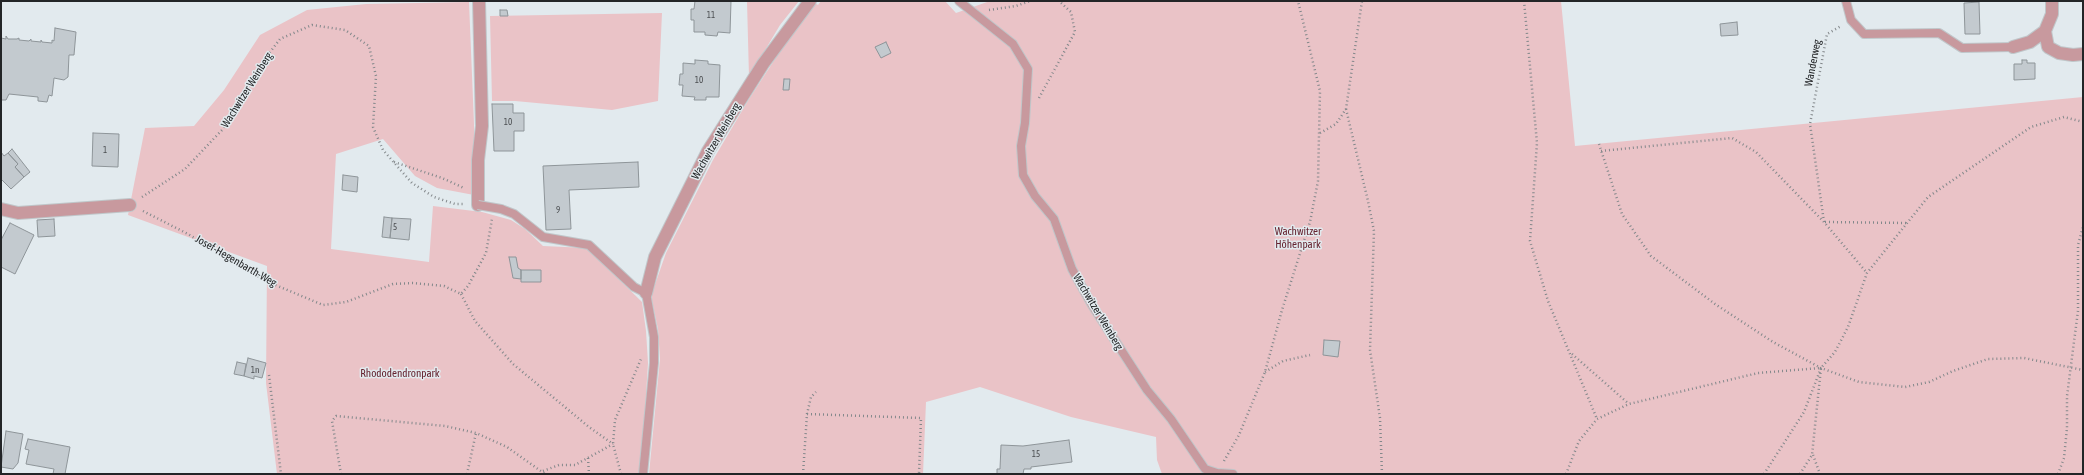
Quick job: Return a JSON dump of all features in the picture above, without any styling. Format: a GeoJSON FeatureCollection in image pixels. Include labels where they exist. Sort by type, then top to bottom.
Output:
{"type":"FeatureCollection","features":[{"type":"Feature","properties":{"kind":"street"},"geometry":{"type":"LineString","coordinates":[[478,199],[482,126],[479,1]]}},
{"type":"Feature","properties":{"kind":"street","name":"Wachwitzer Weinberg"},"geometry":{"type":"LineString","coordinates":[[646,293],[656,257],[708,151],[763,64],[810,1]]}},
{"type":"Feature","properties":{"kind":"street"},"geometry":{"type":"LineString","coordinates":[[2013,47],[2030,42],[2045,31],[2052,14],[2052,1]]}},
{"type":"Feature","properties":{"kind":"street"},"geometry":{"type":"LineString","coordinates":[[2045,31],[2048,46],[2059,53],[2073,55],[2083,54]]}},
{"type":"Feature","properties":{"kind":"street"},"geometry":{"type":"LineString","coordinates":[[1,209],[18,213],[130,205]]}},
{"type":"Feature","properties":{"kind":"lane","name":"Wachwitzer Weinberg"},"geometry":{"type":"LineString","coordinates":[[959,1],[972,13],[1013,44],[1028,70],[1025,123],[1021,146],[1023,175],[1035,196],[1054,219],[1072,269],[1092,306],[1146,390],[1183,435],[1205,469],[1217,473],[1233,474]]}},
{"type":"Feature","properties":{"kind":"lane"},"geometry":{"type":"LineString","coordinates":[[1846,1],[1852,20],[1864,34],[1939,34],[1962,48],[2013,47]]}},
{"type":"Feature","properties":{"kind":"lane"},"geometry":{"type":"LineString","coordinates":[[478,199],[514,214],[543,237],[589,245],[634,287],[646,293]]}},
{"type":"Feature","properties":{"kind":"lane","name":"Wachwitzer Weinberg"},"geometry":{"type":"LineString","coordinates":[[643,474],[654,363],[654,337],[646,293]]}},
{"type":"Feature","properties":{"kind":"path"},"geometry":{"type":"LineString","coordinates":[[972,13],[1016,6],[1030,1]]}},
{"type":"Feature","properties":{"kind":"path"},"geometry":{"type":"LineString","coordinates":[[1025,123],[1066,52],[1075,32],[1071,12],[1059,1]]}},
{"type":"Feature","properties":{"kind":"path"},"geometry":{"type":"LineString","coordinates":[[1217,473],[1239,435],[1265,372],[1282,310],[1310,222],[1318,181],[1320,92],[1298,1]]}},
{"type":"Feature","properties":{"kind":"path"},"geometry":{"type":"LineString","coordinates":[[1362,1],[1346,109],[1374,231],[1370,350],[1380,418],[1382,474]]}},
{"type":"Feature","properties":{"kind":"path"},"geometry":{"type":"LineString","coordinates":[[1524,1],[1537,143],[1530,241],[1548,301],[1597,419]]}},
{"type":"Feature","properties":{"kind":"path","name":"Wanderweg"},"geometry":{"type":"LineString","coordinates":[[1824,222],[1810,124],[1827,34],[1852,20]]}},
{"type":"Feature","properties":{"kind":"path","name":"Wachwitzer Weinberg"},"geometry":{"type":"LineString","coordinates":[[130,205],[185,169],[223,129],[261,64],[280,39],[312,26],[345,30],[369,46],[376,76],[374,127],[383,150],[412,183],[434,197],[455,204],[478,199]]}},
{"type":"Feature","properties":{"kind":"path"},"geometry":{"type":"LineString","coordinates":[[1320,133],[1336,124],[1346,109]]}},
{"type":"Feature","properties":{"kind":"path"},"geometry":{"type":"LineString","coordinates":[[1764,474],[1804,412],[1821,368],[1835,352],[1848,327],[1867,273],[1928,197],[2031,127],[2064,117],[2083,122]]}},
{"type":"Feature","properties":{"kind":"path"},"geometry":{"type":"LineString","coordinates":[[1601,151],[1732,138],[1756,152],[1824,222],[1867,273]]}},
{"type":"Feature","properties":{"kind":"path"},"geometry":{"type":"LineString","coordinates":[[1599,144],[1622,214],[1652,256],[1722,309],[1773,342],[1821,368],[1859,382],[1905,387],[1929,382],[1988,359],[2024,358],[2083,370]]}},
{"type":"Feature","properties":{"kind":"path"},"geometry":{"type":"LineString","coordinates":[[393,162],[442,178],[478,199]]}},
{"type":"Feature","properties":{"kind":"path","name":"Josef-Hegenbarth-Weg"},"geometry":{"type":"LineString","coordinates":[[130,205],[188,234],[266,281],[323,304],[346,302],[393,284],[413,283],[444,286],[461,294]]}},
{"type":"Feature","properties":{"kind":"path"},"geometry":{"type":"LineString","coordinates":[[492,214],[486,253],[468,286],[461,294],[475,321],[513,364],[589,427],[613,444]]}},
{"type":"Feature","properties":{"kind":"path"},"geometry":{"type":"LineString","coordinates":[[1824,222],[1908,222]]}},
{"type":"Feature","properties":{"kind":"path"},"geometry":{"type":"LineString","coordinates":[[2058,474],[2064,458],[2067,428],[2067,396],[2078,311],[2078,245],[2083,227]]}},
{"type":"Feature","properties":{"kind":"path"},"geometry":{"type":"LineString","coordinates":[[1571,354],[1629,404]]}},
{"type":"Feature","properties":{"kind":"path"},"geometry":{"type":"LineString","coordinates":[[1265,372],[1283,360],[1310,355]]}},
{"type":"Feature","properties":{"kind":"path"},"geometry":{"type":"LineString","coordinates":[[621,474],[613,444],[616,420],[642,357]]}},
{"type":"Feature","properties":{"kind":"path"},"geometry":{"type":"LineString","coordinates":[[1566,474],[1579,440],[1597,419],[1629,404],[1758,373],[1821,368]]}},
{"type":"Feature","properties":{"kind":"path"},"geometry":{"type":"LineString","coordinates":[[1800,474],[1812,455],[1821,368]]}},
{"type":"Feature","properties":{"kind":"path"},"geometry":{"type":"LineString","coordinates":[[269,376],[281,474]]}},
{"type":"Feature","properties":{"kind":"path"},"geometry":{"type":"LineString","coordinates":[[803,474],[807,414],[811,397],[816,392]]}},
{"type":"Feature","properties":{"kind":"path"},"geometry":{"type":"LineString","coordinates":[[807,414],[921,418],[919,474]]}},
{"type":"Feature","properties":{"kind":"path"},"geometry":{"type":"LineString","coordinates":[[341,474],[332,421],[336,416],[445,426],[476,433],[507,447],[543,471],[545,474]]}},
{"type":"Feature","properties":{"kind":"path"},"geometry":{"type":"LineString","coordinates":[[467,474],[476,433]]}},
{"type":"Feature","properties":{"kind":"path"},"geometry":{"type":"LineString","coordinates":[[543,471],[559,465],[575,465],[613,444]]}},
{"type":"Feature","properties":{"kind":"path"},"geometry":{"type":"LineString","coordinates":[[1812,455],[1820,474]]}},
{"type":"Feature","properties":{"kind":"path"},"geometry":{"type":"LineString","coordinates":[[588,458],[589,474]]}},
{"type":"Feature","properties":{"kind":"green space"},"geometry":{"type":"Polygon","coordinates":[[[747,1],[799,1],[780,25],[749,77],[747,1]]]}},
{"type":"Feature","properties":{"kind":"green space","name":"Wachwitzer Höhenpark"},"geometry":{"type":"Polygon","coordinates":[[[821,1],[945,1],[956,13],[990,1],[1561,1],[1575,146],[2083,97],[2083,474],[1162,474],[1157,460],[1156,437],[1071,417],[980,387],[926,402],[923,474],[649,474],[660,359],[658,329],[651,296],[666,253],[713,160],[749,99],[792,33],[815,3],[818,5],[821,1]]]}},
{"type":"Feature","properties":{"kind":"green space","name":"Rhododendronpark"},"geometry":{"type":"Polygon","coordinates":[[[469,2],[474,124],[474,195],[437,188],[415,176],[383,139],[336,154],[331,249],[429,262],[433,206],[482,212],[511,220],[525,229],[543,246],[587,248],[642,302],[648,363],[643,443],[639,474],[277,474],[266,383],[267,266],[128,215],[145,128],[194,126],[224,90],[260,35],[307,10],[366,4],[469,2]]]}},
{"type":"Feature","properties":{"kind":"green space"},"geometry":{"type":"Polygon","coordinates":[[[662,13],[658,101],[612,110],[515,101],[492,101],[490,16],[662,13]]]}},
{"type":"Feature","properties":{"kind":"building"},"geometry":{"type":"Polygon","coordinates":[[[695,1],[731,1],[730,33],[718,32],[717,36],[705,35],[705,32],[694,32],[694,20],[691,20],[691,9],[694,9],[695,1]]]}},
{"type":"Feature","properties":{"kind":"building"},"geometry":{"type":"Polygon","coordinates":[[[1979,2],[1980,34],[1965,34],[1964,3],[1979,2]]]}},
{"type":"Feature","properties":{"kind":"building"},"geometry":{"type":"Polygon","coordinates":[[[500,10],[507,10],[508,16],[500,16],[500,10]]]}},
{"type":"Feature","properties":{"kind":"building"},"geometry":{"type":"Polygon","coordinates":[[[1737,22],[1738,35],[1721,36],[1720,24],[1737,22]]]}},
{"type":"Feature","properties":{"kind":"building"},"geometry":{"type":"Polygon","coordinates":[[[55,28],[76,32],[74,55],[69,55],[68,77],[64,80],[54,78],[52,96],[49,95],[47,102],[38,101],[38,97],[9,94],[6,100],[1,100],[1,38],[6,39],[6,36],[8,39],[19,38],[19,40],[29,41],[31,39],[31,41],[41,42],[41,40],[42,42],[52,43],[52,40],[54,41],[55,28]]]}},
{"type":"Feature","properties":{"kind":"building"},"geometry":{"type":"Polygon","coordinates":[[[886,42],[891,53],[881,58],[875,47],[886,42]]]}},
{"type":"Feature","properties":{"kind":"building"},"geometry":{"type":"Polygon","coordinates":[[[695,60],[708,61],[708,64],[720,65],[719,97],[706,97],[706,100],[694,100],[695,97],[682,96],[683,85],[679,85],[680,74],[683,74],[683,63],[695,64],[695,60]]]}},
{"type":"Feature","properties":{"kind":"building"},"geometry":{"type":"Polygon","coordinates":[[[2022,60],[2027,60],[2027,63],[2035,63],[2035,79],[2014,80],[2014,64],[2022,64],[2022,60]]]}},
{"type":"Feature","properties":{"kind":"building"},"geometry":{"type":"Polygon","coordinates":[[[784,79],[790,79],[789,90],[783,90],[784,79]]]}},
{"type":"Feature","properties":{"kind":"building"},"geometry":{"type":"Polygon","coordinates":[[[492,104],[513,104],[513,113],[524,113],[524,131],[514,131],[514,151],[494,151],[492,104]]]}},
{"type":"Feature","properties":{"kind":"building"},"geometry":{"type":"Polygon","coordinates":[[[93,133],[119,134],[118,167],[92,166],[93,133]]]}},
{"type":"Feature","properties":{"kind":"building"},"geometry":{"type":"Polygon","coordinates":[[[12,149],[30,172],[24,177],[15,167],[18,164],[8,153],[12,149]]]}},
{"type":"Feature","properties":{"kind":"building"},"geometry":{"type":"Polygon","coordinates":[[[1,152],[4,156],[8,153],[18,164],[15,167],[24,177],[11,189],[1,179],[1,152]]]}},
{"type":"Feature","properties":{"kind":"building"},"geometry":{"type":"Polygon","coordinates":[[[638,162],[639,187],[569,190],[571,229],[546,230],[543,166],[638,162]]]}},
{"type":"Feature","properties":{"kind":"building"},"geometry":{"type":"Polygon","coordinates":[[[343,175],[358,177],[357,192],[342,190],[343,175]]]}},
{"type":"Feature","properties":{"kind":"building"},"geometry":{"type":"Polygon","coordinates":[[[384,217],[392,218],[390,238],[382,237],[384,217]]]}},
{"type":"Feature","properties":{"kind":"building"},"geometry":{"type":"Polygon","coordinates":[[[392,218],[411,219],[409,240],[390,238],[392,218]]]}},
{"type":"Feature","properties":{"kind":"building"},"geometry":{"type":"Polygon","coordinates":[[[54,219],[55,236],[38,237],[37,220],[54,219]]]}},
{"type":"Feature","properties":{"kind":"building"},"geometry":{"type":"Polygon","coordinates":[[[10,223],[34,235],[15,274],[1,267],[1,240],[10,223]]]}},
{"type":"Feature","properties":{"kind":"building"},"geometry":{"type":"Polygon","coordinates":[[[509,257],[516,257],[518,268],[521,270],[521,279],[513,278],[509,257]]]}},
{"type":"Feature","properties":{"kind":"building"},"geometry":{"type":"Polygon","coordinates":[[[521,270],[541,270],[541,282],[521,282],[521,270]]]}},
{"type":"Feature","properties":{"kind":"building"},"geometry":{"type":"Polygon","coordinates":[[[1324,340],[1340,341],[1338,357],[1323,355],[1324,340]]]}},
{"type":"Feature","properties":{"kind":"building"},"geometry":{"type":"Polygon","coordinates":[[[248,358],[266,363],[262,378],[254,376],[254,379],[244,376],[248,358]]]}},
{"type":"Feature","properties":{"kind":"building"},"geometry":{"type":"Polygon","coordinates":[[[237,362],[246,364],[244,376],[234,374],[237,362]]]}},
{"type":"Feature","properties":{"kind":"building"},"geometry":{"type":"Polygon","coordinates":[[[6,431],[23,434],[18,463],[13,469],[1,467],[6,431]]]}},
{"type":"Feature","properties":{"kind":"building"},"geometry":{"type":"Polygon","coordinates":[[[28,439],[70,447],[65,474],[53,474],[54,469],[26,464],[29,450],[25,449],[28,439]]]}},
{"type":"Feature","properties":{"kind":"building"},"geometry":{"type":"Polygon","coordinates":[[[1069,440],[1072,462],[1031,467],[1031,469],[1024,469],[1023,474],[997,474],[997,469],[1000,469],[1001,445],[1023,446],[1069,440]]]}}]}
